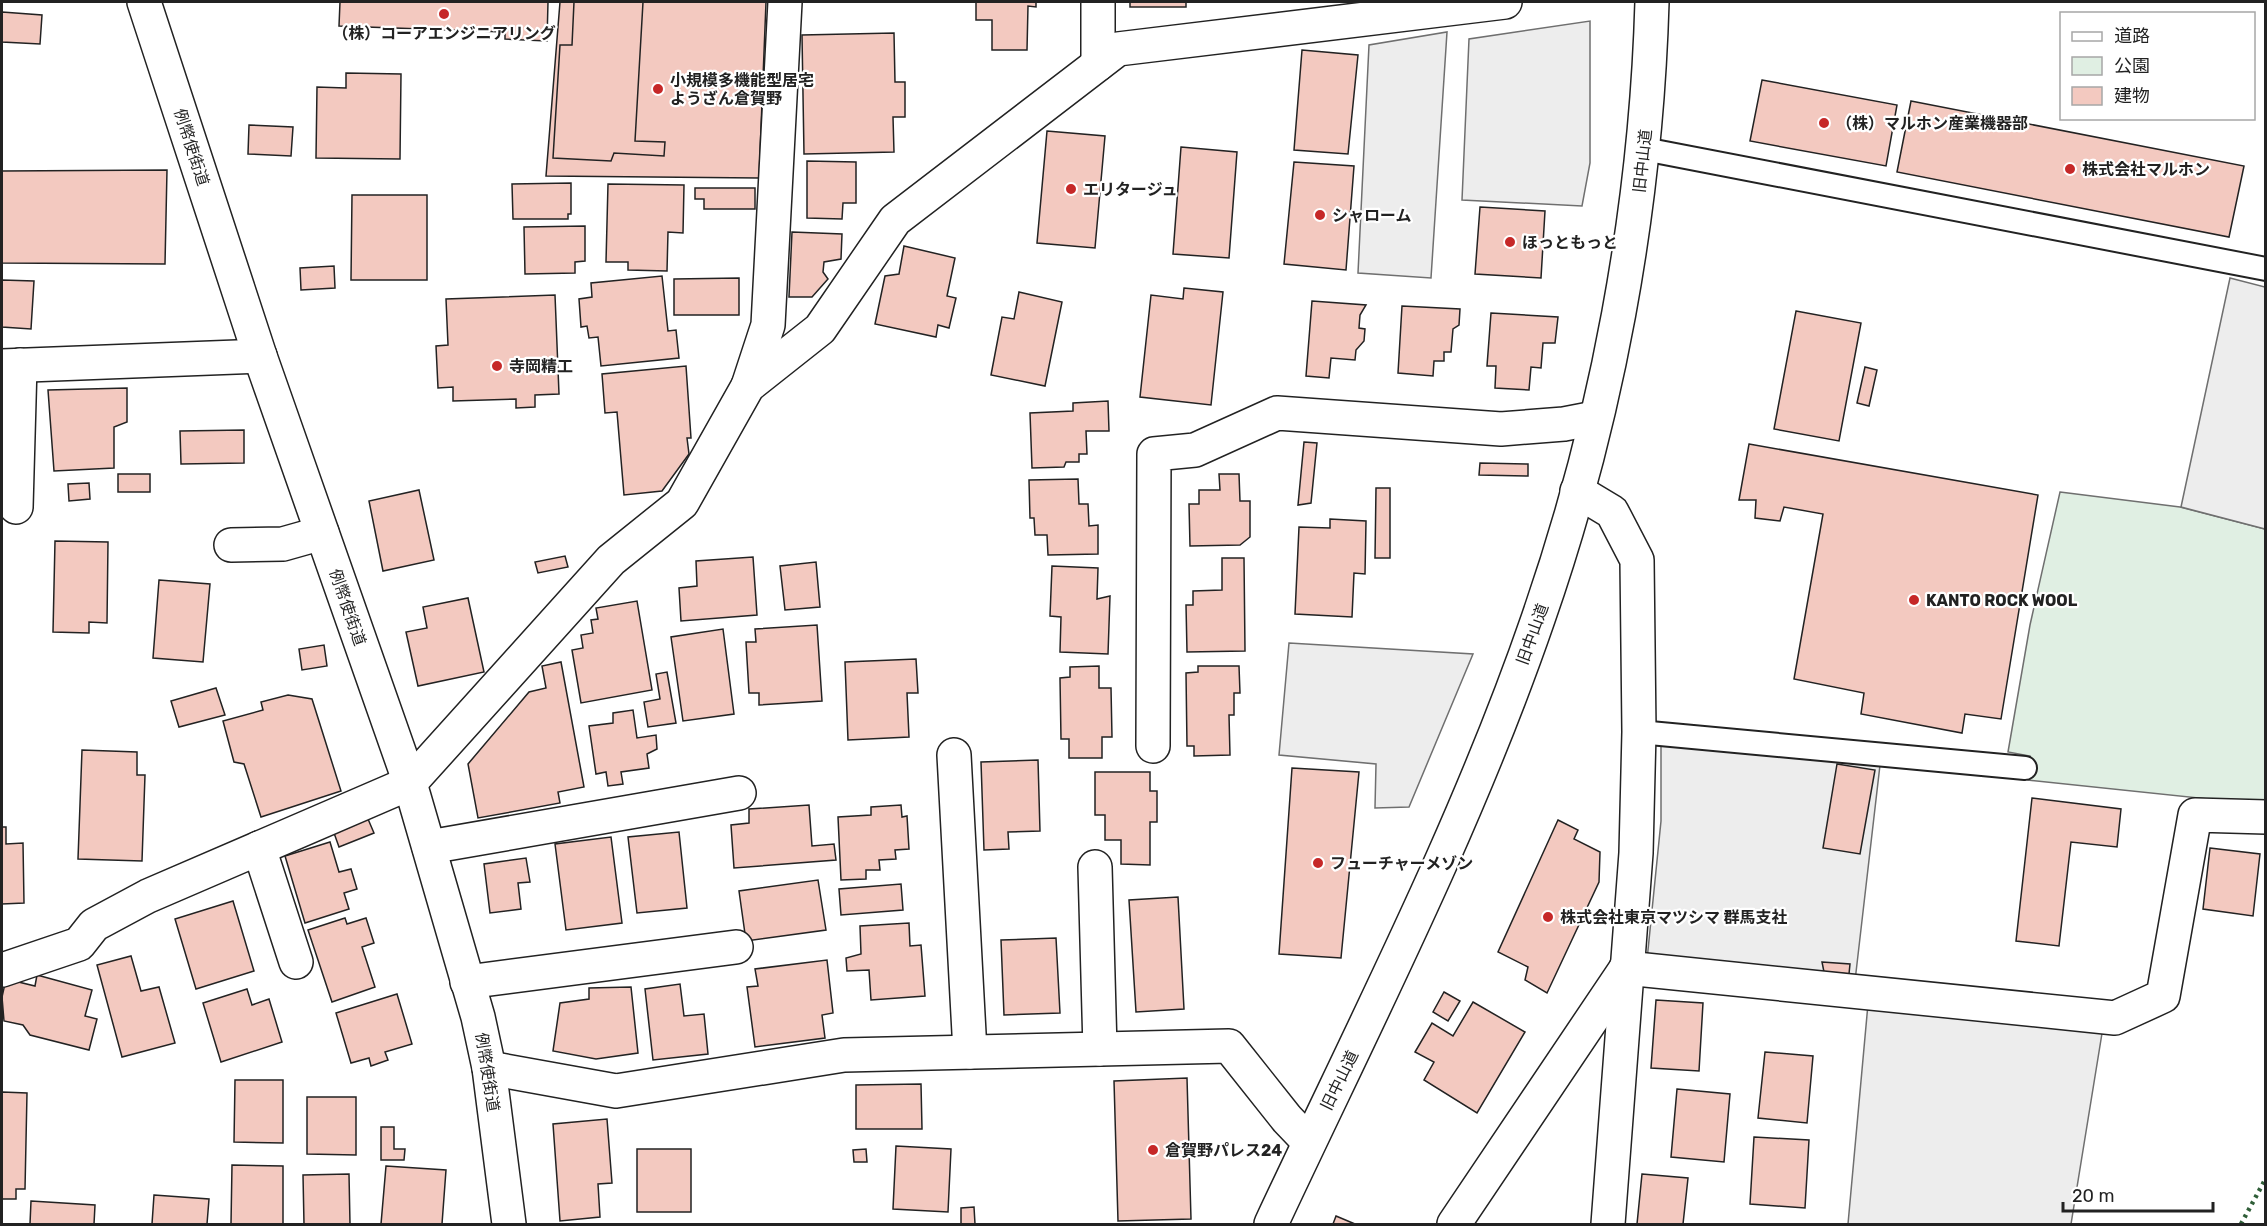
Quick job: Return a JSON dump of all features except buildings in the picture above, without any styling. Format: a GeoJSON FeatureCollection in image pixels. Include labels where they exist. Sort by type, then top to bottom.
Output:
{"type":"FeatureCollection","features":[{"type":"Feature","properties":{"kind":"street","name":"例幣使街道"},"geometry":{"type":"LineString","coordinates":[[144,2],[260,356],[410,783],[468,982],[489,1068],[509,1224]]}},
{"type":"Feature","properties":{"kind":"street"},"geometry":{"type":"LineString","coordinates":[[2,970],[79,944],[94,925],[148,896],[410,783],[611,560],[682,503],[748,386],[768,325],[785,2]]}},
{"type":"Feature","properties":{"kind":"street"},"geometry":{"type":"LineString","coordinates":[[1098,2],[1098,64]]}},
{"type":"Feature","properties":{"kind":"street"},"geometry":{"type":"LineString","coordinates":[[748,386],[820,329],[895,220],[1118,49],[1331,12],[1505,2]]}},
{"type":"Feature","properties":{"kind":"street","name":"旧中山道"},"geometry":{"type":"LineString","coordinates":[[1271,1224],[1406,940],[1491,745],[1539,617],[1577,491],[1613,335],[1641,182],[1652,2]]}},
{"type":"Feature","properties":{"kind":"street"},"geometry":{"type":"LineString","coordinates":[[16,507],[11,365],[260,356]]}},
{"type":"Feature","properties":{"kind":"street"},"geometry":{"type":"LineString","coordinates":[[1153,746],[1154,454],[1195,450],[1277,413],[1501,429],[1564,424],[1595,418]]}},
{"type":"Feature","properties":{"kind":"street"},"geometry":{"type":"LineString","coordinates":[[1577,491],[1612,512],[1637,560],[1639,732],[1636,853],[1608,1224]]}},
{"type":"Feature","properties":{"kind":"street"},"geometry":{"type":"LineString","coordinates":[[231,545],[284,543],[322,533]]}},
{"type":"Feature","properties":{"kind":"street"},"geometry":{"type":"LineString","coordinates":[[954,755],[970,1052]]}},
{"type":"Feature","properties":{"kind":"street"},"geometry":{"type":"LineString","coordinates":[[429,847],[739,793]]}},
{"type":"Feature","properties":{"kind":"street"},"geometry":{"type":"LineString","coordinates":[[1626,968],[2115,1018],[2163,996],[2195,815],[2265,817]]}},
{"type":"Feature","properties":{"kind":"street"},"geometry":{"type":"LineString","coordinates":[[259,848],[296,962]]}},
{"type":"Feature","properties":{"kind":"street"},"geometry":{"type":"LineString","coordinates":[[1095,867],[1100,1049]]}},
{"type":"Feature","properties":{"kind":"street"},"geometry":{"type":"LineString","coordinates":[[468,982],[736,947]]}},
{"type":"Feature","properties":{"kind":"street"},"geometry":{"type":"LineString","coordinates":[[1454,1224],[1626,968]]}},
{"type":"Feature","properties":{"kind":"street"},"geometry":{"type":"LineString","coordinates":[[489,1068],[616,1091],[844,1055],[1230,1046],[1287,1119],[1309,1142]]}},
{"type":"Feature","properties":{"kind":"lane"},"geometry":{"type":"LineString","coordinates":[[1644,149],[2214,257],[2265,269]]}},
{"type":"Feature","properties":{"kind":"lane"},"geometry":{"type":"LineString","coordinates":[[1639,732],[2025,768]]}},
{"type":"Feature","properties":{"kind":"green space"},"geometry":{"type":"Polygon","coordinates":[[[2060,492],[2180,507],[2265,529],[2265,805],[2028,780],[2030,756],[2008,752],[2030,625],[2060,492]]]}},
{"type":"Feature","properties":{"kind":"shaded area"},"geometry":{"type":"Polygon","coordinates":[[[1590,21],[1590,163],[1582,206],[1462,200],[1469,39],[1590,21]]]}},
{"type":"Feature","properties":{"kind":"shaded area"},"geometry":{"type":"Polygon","coordinates":[[[1447,32],[1431,278],[1358,273],[1369,45],[1447,32]]]}},
{"type":"Feature","properties":{"kind":"shaded area"},"geometry":{"type":"Polygon","coordinates":[[[2230,278],[2265,287],[2265,529],[2181,507],[2230,278]]]}},
{"type":"Feature","properties":{"kind":"shaded area"},"geometry":{"type":"Polygon","coordinates":[[[1289,643],[1473,654],[1409,807],[1375,808],[1376,764],[1279,755],[1289,643]]]}},
{"type":"Feature","properties":{"kind":"shaded area"},"geometry":{"type":"Polygon","coordinates":[[[1661,744],[1880,765],[1855,981],[1647,960],[1661,821],[1661,744]]]}},
{"type":"Feature","properties":{"kind":"shaded area"},"geometry":{"type":"Polygon","coordinates":[[[1868,1004],[2104,1021],[2071,1224],[1848,1224],[1868,1004]]]}},
{"type":"Feature","properties":{"kind":"hedge"},"geometry":{"type":"LineString","coordinates":[[2241,1224],[2266,1178]]}},
{"type":"Feature","properties":{"kind":"place","name":"（株）コーアエンジニアリング"},"geometry":{"type":"Point","coordinates":[444,14]}},
{"type":"Feature","properties":{"kind":"place","name":"小規模多機能型居宅 ようざん倉賀野"},"geometry":{"type":"Point","coordinates":[658,89]}},
{"type":"Feature","properties":{"kind":"place","name":"（株）マルホン産業機器部"},"geometry":{"type":"Point","coordinates":[1824,123]}},
{"type":"Feature","properties":{"kind":"place","name":"株式会社マルホン"},"geometry":{"type":"Point","coordinates":[2070,169]}},
{"type":"Feature","properties":{"kind":"place","name":"エリタージュ"},"geometry":{"type":"Point","coordinates":[1071,189]}},
{"type":"Feature","properties":{"kind":"place","name":"シャローム"},"geometry":{"type":"Point","coordinates":[1320,215]}},
{"type":"Feature","properties":{"kind":"place","name":"ほっともっと"},"geometry":{"type":"Point","coordinates":[1510,242]}},
{"type":"Feature","properties":{"kind":"place","name":"寺岡精工"},"geometry":{"type":"Point","coordinates":[497,366]}},
{"type":"Feature","properties":{"kind":"place","name":"KANTO ROCK WOOL"},"geometry":{"type":"Point","coordinates":[1914,600]}},
{"type":"Feature","properties":{"kind":"place","name":"フューチャーメゾン"},"geometry":{"type":"Point","coordinates":[1318,863]}},
{"type":"Feature","properties":{"kind":"place","name":"株式会社東京マツシマ 群馬支社"},"geometry":{"type":"Point","coordinates":[1548,917]}},
{"type":"Feature","properties":{"kind":"place","name":"倉賀野パレス24"},"geometry":{"type":"Point","coordinates":[1153,1150]}}]}
